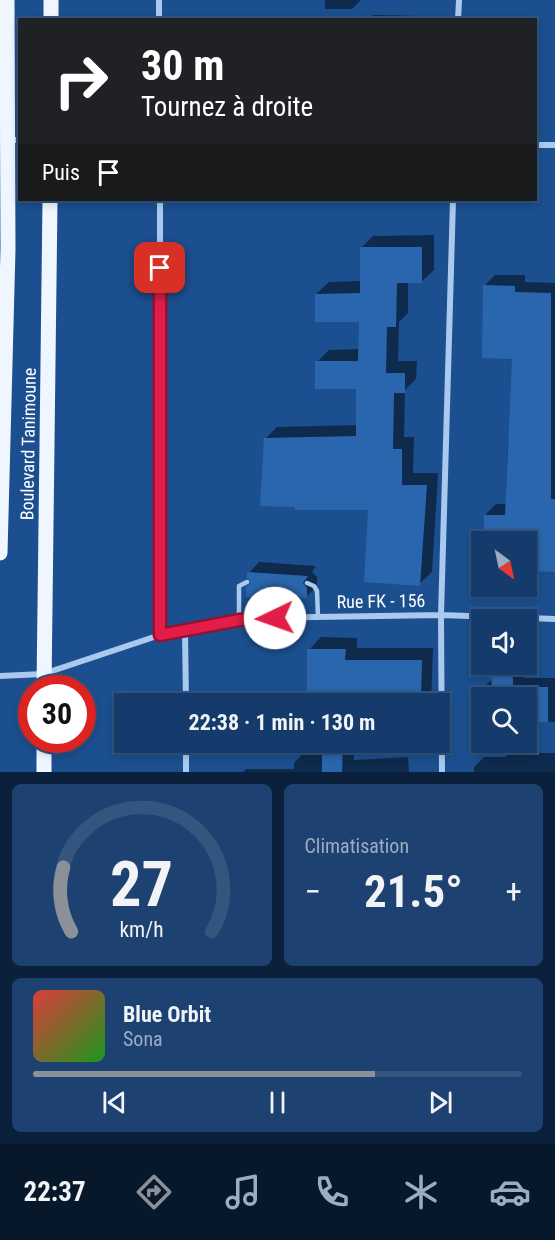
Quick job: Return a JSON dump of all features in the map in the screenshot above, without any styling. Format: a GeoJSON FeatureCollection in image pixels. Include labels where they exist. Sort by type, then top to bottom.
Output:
{"type":"FeatureCollection","features":[{"type":"Feature","properties":{"kind":"main road","name":"Boulevard Tanimoune"},"geometry":{"type":"LineString","coordinates":[[0,553],[1,436],[8,249],[7,0]]}},
{"type":"Feature","properties":{"kind":"main road"},"geometry":{"type":"LineString","coordinates":[[51,0],[51,18]]}},
{"type":"Feature","properties":{"kind":"main road","name":"Boulevard Tanimoune"},"geometry":{"type":"LineString","coordinates":[[44,675],[50,201]]}},
{"type":"Feature","properties":{"kind":"main road"},"geometry":{"type":"LineString","coordinates":[[44,753],[44,772]]}},
{"type":"Feature","properties":{"kind":"street"},"geometry":{"type":"LineString","coordinates":[[159,0],[159,18]]}},
{"type":"Feature","properties":{"kind":"street"},"geometry":{"type":"LineString","coordinates":[[458,18],[459,0]]}},
{"type":"Feature","properties":{"kind":"street"},"geometry":{"type":"LineString","coordinates":[[537,144],[555,145]]}},
{"type":"Feature","properties":{"kind":"street"},"geometry":{"type":"LineString","coordinates":[[160,201],[160,635]]}},
{"type":"Feature","properties":{"kind":"street"},"geometry":{"type":"LineString","coordinates":[[442,772],[441,615],[453,201]]}},
{"type":"Feature","properties":{"kind":"street","name":"Rue FK - 156"},"geometry":{"type":"LineString","coordinates":[[59,675],[160,635],[239,620],[441,615],[555,619]]}},
{"type":"Feature","properties":{"kind":"street"},"geometry":{"type":"LineString","coordinates":[[185,631],[186,693]]}},
{"type":"Feature","properties":{"kind":"street","name":"Rue FK - 156"},"geometry":{"type":"LineString","coordinates":[[0,676],[18,678]]}},
{"type":"Feature","properties":{"kind":"street"},"geometry":{"type":"LineString","coordinates":[[186,753],[186,772]]}},
{"type":"Feature","properties":{"kind":"lane"},"geometry":{"type":"LineString","coordinates":[[239,620],[239,586],[247,582]]}},
{"type":"Feature","properties":{"kind":"lane"},"geometry":{"type":"LineString","coordinates":[[307,583],[314,586],[317,591],[318,617]]}},
{"type":"Feature","properties":{"kind":"building"},"geometry":{"type":"Polygon","coordinates":[[[360,247],[422,247],[422,283],[397,283],[396,327],[387,327],[386,373],[405,373],[405,393],[394,393],[393,449],[402,449],[402,485],[427,485],[420,586],[364,582],[368,510],[295,510],[295,507],[260,506],[264,438],[356,436],[356,389],[315,389],[315,361],[358,361],[359,322],[315,322],[315,294],[360,293],[360,247]]]}},
{"type":"Feature","properties":{"kind":"building"},"geometry":{"type":"Polygon","coordinates":[[[483,285],[515,286],[515,292],[551,293],[551,499],[555,499],[555,572],[537,571],[537,531],[484,531],[484,515],[505,515],[512,359],[482,358],[483,285]]]}},
{"type":"Feature","properties":{"kind":"building"},"geometry":{"type":"Polygon","coordinates":[[[247,572],[308,576],[303,583],[307,588],[307,598],[246,597],[246,587],[251,583],[247,578],[247,572]]]}},
{"type":"Feature","properties":{"kind":"building"},"geometry":{"type":"Polygon","coordinates":[[[307,649],[346,649],[345,660],[422,660],[421,693],[307,693],[307,649]]]}},
{"type":"Feature","properties":{"kind":"building"},"geometry":{"type":"Polygon","coordinates":[[[491,675],[513,675],[513,687],[492,687],[491,675]]]}},
{"type":"Feature","properties":{"kind":"building"},"geometry":{"type":"Polygon","coordinates":[[[537,687],[548,687],[548,722],[537,722],[537,687]]]}},
{"type":"Feature","properties":{"kind":"building"},"geometry":{"type":"Polygon","coordinates":[[[322,753],[343,753],[342,772],[322,772],[322,753]]]}},
{"type":"Feature","properties":{"kind":"route"},"geometry":{"type":"LineString","coordinates":[[160,268],[160,635],[239,620],[275,618]]}}]}
